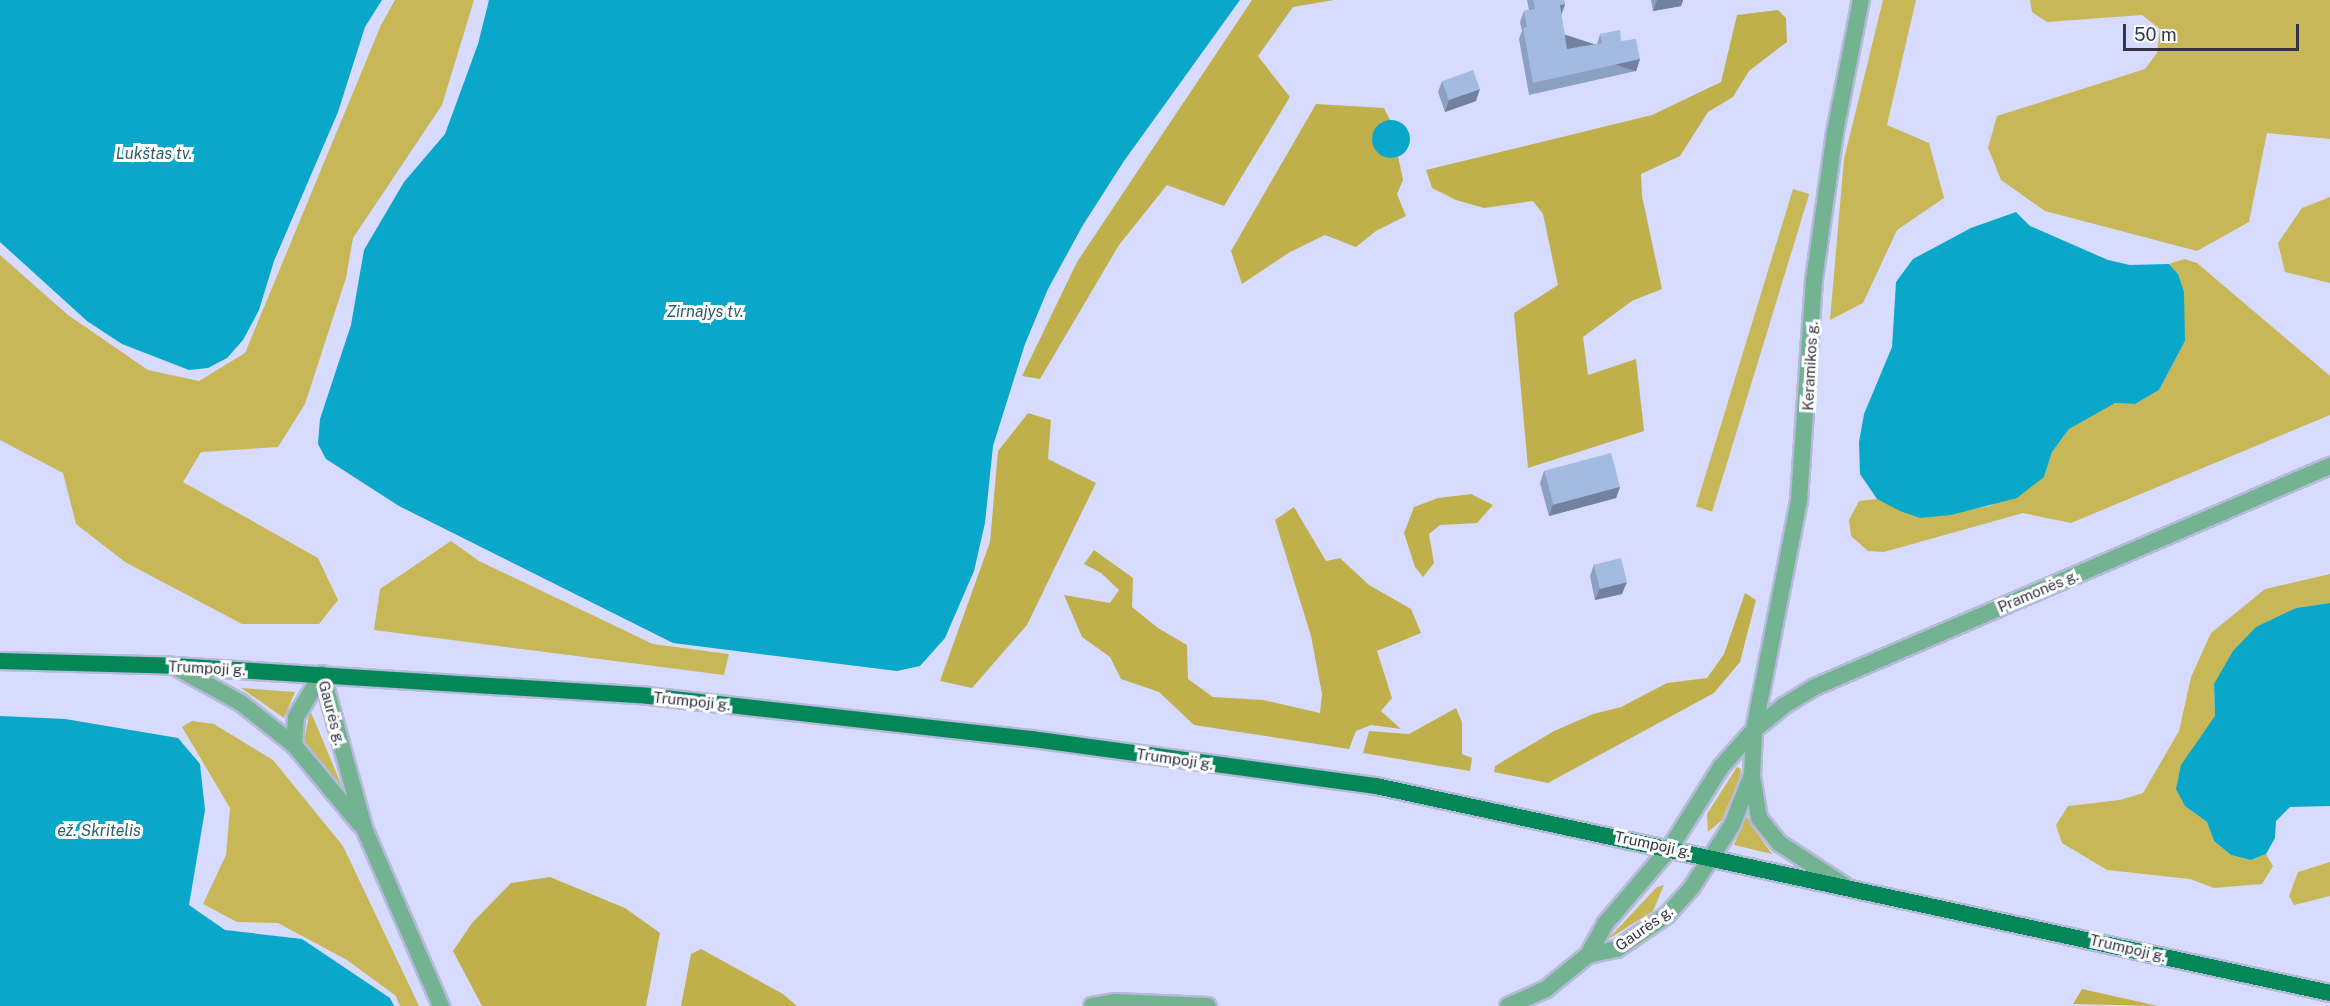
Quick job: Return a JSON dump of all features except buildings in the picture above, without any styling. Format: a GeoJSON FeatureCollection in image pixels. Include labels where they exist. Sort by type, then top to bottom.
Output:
{"type":"FeatureCollection","features":[{"type":"Feature","properties":{"kind":"main road","name":"Trumpoji g."},"geometry":{"type":"LineString","coordinates":[[0,661],[174,666],[648,696],[1032,739],[1376,786],[1712,857],[2330,993]]}},
{"type":"Feature","properties":{"kind":"street","name":"Keramikos g."},"geometry":{"type":"LineString","coordinates":[[1754,730],[1799,500],[1814,280],[1834,132],[1861,0]]}},
{"type":"Feature","properties":{"kind":"street","name":"Pramonės g."},"geometry":{"type":"LineString","coordinates":[[1670,848],[1721,767],[1754,730],[1815,687],[2330,466]]}},
{"type":"Feature","properties":{"kind":"street","name":"Gaurės g."},"geometry":{"type":"LineString","coordinates":[[174,666],[241,703],[294,745],[364,828]]}},
{"type":"Feature","properties":{"kind":"street","name":"Gaurės g."},"geometry":{"type":"LineString","coordinates":[[294,745],[296,717],[322,674]]}},
{"type":"Feature","properties":{"kind":"street","name":"Gaurės g."},"geometry":{"type":"LineString","coordinates":[[322,674],[364,828],[441,1006]]}},
{"type":"Feature","properties":{"kind":"street"},"geometry":{"type":"LineString","coordinates":[[1754,730],[1752,776],[1759,818],[1779,843],[1845,886]]}},
{"type":"Feature","properties":{"kind":"street"},"geometry":{"type":"LineString","coordinates":[[1712,857],[1732,825],[1752,776]]}},
{"type":"Feature","properties":{"kind":"street","name":"Gaurės g."},"geometry":{"type":"LineString","coordinates":[[1508,1006],[1546,989],[1588,955],[1605,924],[1670,848]]}},
{"type":"Feature","properties":{"kind":"street","name":"Gaurės g."},"geometry":{"type":"LineString","coordinates":[[1588,955],[1617,949],[1667,915],[1712,857]]}},
{"type":"Feature","properties":{"kind":"street"},"geometry":{"type":"LineString","coordinates":[[1092,1006],[1115,1002],[1208,1006]]}},
{"type":"Feature","properties":{"kind":"shaded area"},"geometry":{"type":"Polygon","coordinates":[[[395,0],[474,0],[442,105],[353,238],[346,278],[305,404],[278,447],[201,452],[183,482],[318,558],[338,600],[319,624],[242,624],[125,562],[76,524],[63,473],[0,440],[0,255],[68,315],[148,370],[199,381],[245,353],[381,25],[395,0]]]}},
{"type":"Feature","properties":{"kind":"shaded area"},"geometry":{"type":"Polygon","coordinates":[[[1252,0],[1334,0],[1293,7],[1258,56],[1290,97],[1224,206],[1167,185],[1119,245],[1040,379],[1022,376],[1077,262],[1252,0]]]}},
{"type":"Feature","properties":{"kind":"shaded area"},"geometry":{"type":"Polygon","coordinates":[[[1883,0],[1916,0],[1887,125],[1929,143],[1944,198],[1897,230],[1863,303],[1830,320],[1844,159],[1883,0]]]}},
{"type":"Feature","properties":{"kind":"shaded area"},"geometry":{"type":"Polygon","coordinates":[[[2030,0],[2330,0],[2330,139],[2267,133],[2249,222],[2197,251],[2045,211],[2001,180],[1988,148],[1997,116],[2145,69],[2157,53],[2160,29],[2142,15],[2047,22],[2032,12],[2030,0]]]}},
{"type":"Feature","properties":{"kind":"shaded area"},"geometry":{"type":"Polygon","coordinates":[[[1778,10],[1786,18],[1787,42],[1749,71],[1733,97],[1708,112],[1680,156],[1641,174],[1642,196],[1662,289],[1632,301],[1583,337],[1588,375],[1636,359],[1644,431],[1528,468],[1514,313],[1558,285],[1543,214],[1533,201],[1484,208],[1456,200],[1432,188],[1426,170],[1652,115],[1721,82],[1737,15],[1778,10]]]}},
{"type":"Feature","properties":{"kind":"shaded area"},"geometry":{"type":"Polygon","coordinates":[[[1316,104],[1384,108],[1390,120],[1380,123],[1392,158],[1398,156],[1403,180],[1397,194],[1406,216],[1376,231],[1356,247],[1325,235],[1290,252],[1242,284],[1231,251],[1316,104]]]}},
{"type":"Feature","properties":{"kind":"shaded area"},"geometry":{"type":"Polygon","coordinates":[[[1793,189],[1809,194],[1712,511],[1696,506],[1793,189]]]}},
{"type":"Feature","properties":{"kind":"shaded area"},"geometry":{"type":"Polygon","coordinates":[[[2330,197],[2330,283],[2285,272],[2278,243],[2302,208],[2330,197]]]}},
{"type":"Feature","properties":{"kind":"shaded area"},"geometry":{"type":"Polygon","coordinates":[[[2184,259],[2197,263],[2330,376],[2330,415],[2071,523],[2023,513],[1884,552],[1868,551],[1851,536],[1849,520],[1859,501],[1877,499],[1920,518],[1990,506],[2044,477],[2052,452],[2069,429],[2087,416],[2115,403],[2135,404],[2159,390],[2185,341],[2178,274],[2169,264],[2184,259]]]}},
{"type":"Feature","properties":{"kind":"shaded area"},"geometry":{"type":"Polygon","coordinates":[[[1028,413],[1051,420],[1048,459],[1096,483],[1027,625],[972,688],[940,681],[990,542],[998,451],[1028,413]]]}},
{"type":"Feature","properties":{"kind":"shaded area"},"geometry":{"type":"Polygon","coordinates":[[[1471,494],[1493,505],[1477,523],[1440,525],[1429,534],[1434,563],[1423,577],[1415,567],[1404,533],[1414,507],[1438,498],[1471,494]]]}},
{"type":"Feature","properties":{"kind":"shaded area"},"geometry":{"type":"Polygon","coordinates":[[[1294,507],[1326,561],[1340,558],[1369,585],[1411,609],[1421,633],[1377,651],[1392,698],[1381,711],[1401,729],[1371,725],[1356,731],[1349,749],[1194,725],[1159,692],[1121,679],[1110,657],[1082,637],[1064,595],[1110,603],[1119,590],[1101,573],[1084,564],[1094,550],[1133,578],[1132,607],[1158,628],[1187,645],[1188,679],[1213,697],[1263,700],[1320,713],[1322,694],[1311,636],[1275,520],[1294,507]]]}},
{"type":"Feature","properties":{"kind":"shaded area"},"geometry":{"type":"Polygon","coordinates":[[[451,541],[479,561],[653,644],[729,654],[724,675],[374,630],[380,589],[451,541]]]}},
{"type":"Feature","properties":{"kind":"shaded area"},"geometry":{"type":"Polygon","coordinates":[[[2330,574],[2330,603],[2296,608],[2214,684],[2215,716],[2185,806],[2207,822],[2214,841],[2231,855],[2251,860],[2266,854],[2273,866],[2262,884],[2214,888],[2190,879],[2107,870],[2062,843],[2056,825],[2068,806],[2120,800],[2143,793],[2179,731],[2191,677],[2211,633],[2265,589],[2330,574]]]}},
{"type":"Feature","properties":{"kind":"shaded area"},"geometry":{"type":"Polygon","coordinates":[[[1745,593],[1756,600],[1740,662],[1714,693],[1548,783],[1494,772],[1495,766],[1554,731],[1593,714],[1621,707],[1667,683],[1707,678],[1724,654],[1745,593]]]}},
{"type":"Feature","properties":{"kind":"shaded area"},"geometry":{"type":"Polygon","coordinates":[[[241,688],[295,692],[284,718],[241,688]]]}},
{"type":"Feature","properties":{"kind":"shaded area"},"geometry":{"type":"Polygon","coordinates":[[[1456,708],[1462,722],[1462,754],[1472,758],[1470,771],[1363,753],[1369,731],[1409,734],[1456,708]]]}},
{"type":"Feature","properties":{"kind":"shaded area"},"geometry":{"type":"Polygon","coordinates":[[[310,710],[349,803],[304,741],[310,710]]]}},
{"type":"Feature","properties":{"kind":"shaded area"},"geometry":{"type":"Polygon","coordinates":[[[192,721],[214,724],[273,760],[343,846],[419,1006],[400,1006],[396,996],[347,960],[278,923],[237,922],[203,904],[226,855],[230,808],[182,727],[192,721]]]}},
{"type":"Feature","properties":{"kind":"shaded area"},"geometry":{"type":"Polygon","coordinates":[[[1737,767],[1741,769],[1740,777],[1722,820],[1708,832],[1707,814],[1737,767]]]}},
{"type":"Feature","properties":{"kind":"shaded area"},"geometry":{"type":"Polygon","coordinates":[[[1746,815],[1757,833],[1772,854],[1734,845],[1746,815]]]}},
{"type":"Feature","properties":{"kind":"shaded area"},"geometry":{"type":"Polygon","coordinates":[[[2330,862],[2330,896],[2294,905],[2289,896],[2298,872],[2330,862]]]}},
{"type":"Feature","properties":{"kind":"shaded area"},"geometry":{"type":"Polygon","coordinates":[[[550,877],[625,908],[660,933],[646,1006],[482,1006],[453,951],[472,923],[511,883],[550,877]]]}},
{"type":"Feature","properties":{"kind":"shaded area"},"geometry":{"type":"Polygon","coordinates":[[[1664,885],[1653,911],[1607,940],[1657,887],[1664,885]]]}},
{"type":"Feature","properties":{"kind":"shaded area"},"geometry":{"type":"Polygon","coordinates":[[[701,949],[783,994],[797,1006],[681,1006],[691,954],[701,949]]]}},
{"type":"Feature","properties":{"kind":"shaded area"},"geometry":{"type":"Polygon","coordinates":[[[2082,989],[2158,1006],[2073,1004],[2082,989]]]}},
{"type":"Feature","properties":{"kind":"water","name":"Lukštas tv."},"geometry":{"type":"Polygon","coordinates":[[[0,0],[382,0],[365,27],[338,112],[274,261],[259,310],[243,340],[227,358],[208,368],[189,370],[122,344],[87,321],[0,242],[0,0]]]}},
{"type":"Feature","properties":{"kind":"water","name":"Zirnajys tv."},"geometry":{"type":"Polygon","coordinates":[[[489,0],[1240,0],[1124,161],[1083,225],[1048,289],[1025,344],[993,446],[985,523],[974,571],[945,638],[920,666],[897,671],[673,643],[399,506],[326,459],[318,444],[320,419],[351,325],[364,250],[404,182],[445,134],[478,44],[489,0]]]}},
{"type":"Feature","properties":{"kind":"water"},"geometry":{"type":"Polygon","coordinates":[[[1391,120],[1404,126],[1410,139],[1404,152],[1391,158],[1378,152],[1372,139],[1378,126],[1391,120]]]}},
{"type":"Feature","properties":{"kind":"water"},"geometry":{"type":"Polygon","coordinates":[[[2016,212],[2030,226],[2108,260],[2130,265],[2169,264],[2178,274],[2184,292],[2185,341],[2159,390],[2135,404],[2115,403],[2069,429],[2052,452],[2044,477],[2017,498],[1951,515],[1920,518],[1900,511],[1877,499],[1860,474],[1859,442],[1864,414],[1892,347],[1896,282],[1913,259],[1971,228],[2016,212]]]}},
{"type":"Feature","properties":{"kind":"water"},"geometry":{"type":"Polygon","coordinates":[[[2330,603],[2330,806],[2290,807],[2276,821],[2275,838],[2266,854],[2251,860],[2231,855],[2214,841],[2207,822],[2185,806],[2176,789],[2181,765],[2215,716],[2214,684],[2233,651],[2256,627],[2296,608],[2330,603]]]}},
{"type":"Feature","properties":{"kind":"water","name":"ež. Skritelis"},"geometry":{"type":"Polygon","coordinates":[[[0,716],[65,719],[178,738],[200,764],[205,810],[189,905],[225,930],[302,939],[390,998],[394,1006],[0,1006],[0,716]]]}}]}
